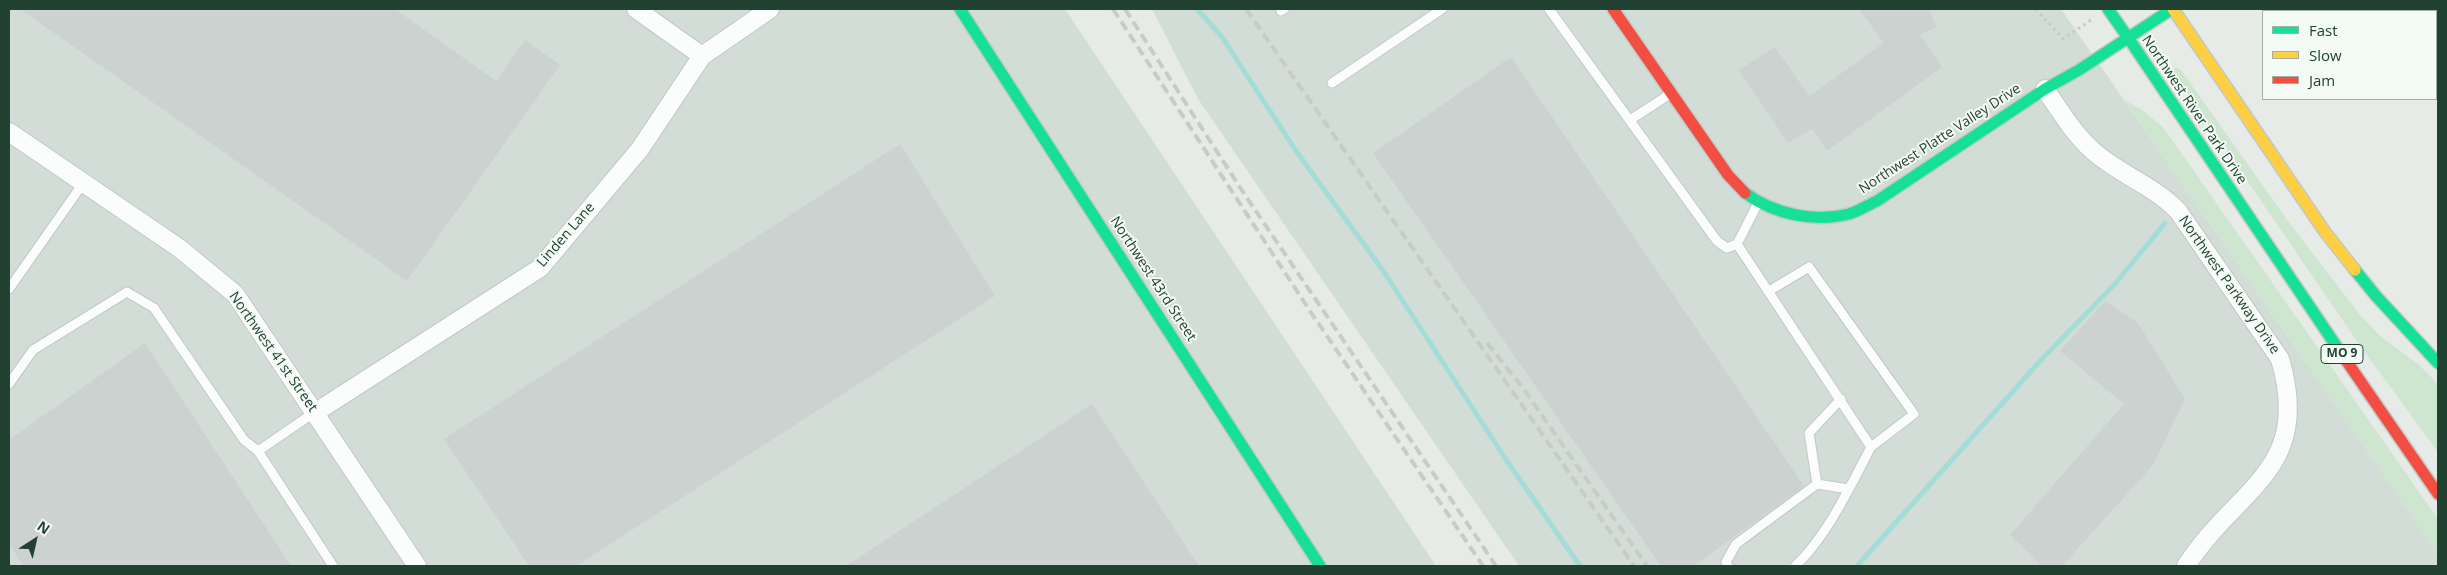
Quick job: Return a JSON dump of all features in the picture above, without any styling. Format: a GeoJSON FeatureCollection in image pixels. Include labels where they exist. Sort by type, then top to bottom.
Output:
{"type":"FeatureCollection","features":[{"type":"Feature","properties":{"kind":"main road","name":"Northwest 43rd Street"},"geometry":{"type":"LineString","coordinates":[[960,9],[1320,566]]}},
{"type":"Feature","properties":{"kind":"main road","name":"Northwest Platte Valley Drive"},"geometry":{"type":"LineString","coordinates":[[1613,9],[1670,94],[1728,175],[1748,194],[1759,200],[1792,214],[1820,218],[1850,214],[1877,201],[2044,88],[2128,38],[2172,9]]}},
{"type":"Feature","properties":{"kind":"main road","name":"Northwest River Park Drive"},"geometry":{"type":"LineString","coordinates":[[2108,9],[2255,228],[2429,480]]}},
{"type":"Feature","properties":{"kind":"main road"},"geometry":{"type":"LineString","coordinates":[[2172,9],[2325,232],[2376,296],[2438,363]]}},
{"type":"Feature","properties":{"kind":"main road"},"geometry":{"type":"LineString","coordinates":[[2429,480],[2438,494]]}},
{"type":"Feature","properties":{"kind":"main road","name":"MO 9"},"geometry":{"type":"LineString","coordinates":[[2429,480],[2438,489]]}},
{"type":"Feature","properties":{"kind":"street"},"geometry":{"type":"LineString","coordinates":[[636,9],[702,56]]}},
{"type":"Feature","properties":{"kind":"street","name":"Linden Lane"},"geometry":{"type":"LineString","coordinates":[[316,412],[540,268],[640,149],[702,56],[770,9]]}},
{"type":"Feature","properties":{"kind":"street","name":"Northwest Parkway Drive"},"geometry":{"type":"LineString","coordinates":[[2044,88],[2068,122],[2093,151],[2165,198],[2178,211],[2280,359],[2287,383],[2289,408],[2286,433],[2277,457],[2256,488],[2215,526],[2186,566]]}},
{"type":"Feature","properties":{"kind":"street","name":"Northwest 41st Street"},"geometry":{"type":"LineString","coordinates":[[9,132],[85,182],[179,248],[235,294],[316,412],[417,566]]}},
{"type":"Feature","properties":{"kind":"lane"},"geometry":{"type":"LineString","coordinates":[[1332,82],[1442,9]]}},
{"type":"Feature","properties":{"kind":"lane"},"geometry":{"type":"LineString","coordinates":[[1549,9],[1717,241],[1727,248],[1737,244],[1759,200]]}},
{"type":"Feature","properties":{"kind":"lane"},"geometry":{"type":"LineString","coordinates":[[1630,120],[1670,94]]}},
{"type":"Feature","properties":{"kind":"lane"},"geometry":{"type":"LineString","coordinates":[[9,289],[85,182]]}},
{"type":"Feature","properties":{"kind":"lane"},"geometry":{"type":"LineString","coordinates":[[1737,244],[1871,447]]}},
{"type":"Feature","properties":{"kind":"lane"},"geometry":{"type":"LineString","coordinates":[[1769,291],[1809,267],[1914,414],[1871,447],[1849,489],[1807,555],[1795,566]]}},
{"type":"Feature","properties":{"kind":"lane"},"geometry":{"type":"LineString","coordinates":[[9,384],[33,350],[127,292],[154,308],[244,440],[258,451],[333,566]]}},
{"type":"Feature","properties":{"kind":"lane"},"geometry":{"type":"LineString","coordinates":[[1817,484],[1809,433],[1841,399]]}},
{"type":"Feature","properties":{"kind":"lane"},"geometry":{"type":"LineString","coordinates":[[258,451],[316,412]]}},
{"type":"Feature","properties":{"kind":"lane"},"geometry":{"type":"LineString","coordinates":[[1728,566],[1726,562],[1736,544],[1817,484],[1849,489]]}},
{"type":"Feature","properties":{"kind":"path"},"geometry":{"type":"LineString","coordinates":[[2036,9],[2063,39],[2093,19]]}},
{"type":"Feature","properties":{"kind":"shaded area"},"geometry":{"type":"Polygon","coordinates":[[[9,9],[1065,9],[1436,566],[9,566],[9,9]]]}},
{"type":"Feature","properties":{"kind":"shaded area"},"geometry":{"type":"Polygon","coordinates":[[[1152,9],[2061,9],[2438,553],[2438,566],[1519,566],[1198,99],[1152,9]]]}},
{"type":"Feature","properties":{"kind":"green space"},"geometry":{"type":"Polygon","coordinates":[[[2176,67],[2181,70],[2288,221],[2360,315],[2379,335],[2419,365],[2438,384],[2438,452],[2361,347],[2174,74],[2173,70],[2176,67]]]}},
{"type":"Feature","properties":{"kind":"green space"},"geometry":{"type":"Polygon","coordinates":[[[2125,101],[2141,109],[2163,127],[2438,519],[2438,553],[2125,101]]]}},
{"type":"Feature","properties":{"kind":"building"},"geometry":{"type":"Polygon","coordinates":[[[20,9],[395,9],[496,81],[525,40],[560,65],[407,281],[20,9]]]}},
{"type":"Feature","properties":{"kind":"building"},"geometry":{"type":"Polygon","coordinates":[[[1859,9],[1929,9],[1936,27],[1920,35],[1942,67],[1827,151],[1812,129],[1788,143],[1739,70],[1775,47],[1809,96],[1884,43],[1859,9]]]}},
{"type":"Feature","properties":{"kind":"building"},"geometry":{"type":"Polygon","coordinates":[[[1511,57],[1804,486],[1694,566],[1661,566],[1373,153],[1511,57]]]}},
{"type":"Feature","properties":{"kind":"building"},"geometry":{"type":"Polygon","coordinates":[[[900,144],[995,296],[576,566],[529,566],[444,439],[900,144]]]}},
{"type":"Feature","properties":{"kind":"building"},"geometry":{"type":"Polygon","coordinates":[[[2105,301],[2138,323],[2185,399],[2153,465],[2062,566],[2042,566],[2010,535],[2124,404],[2060,351],[2105,301]]]}},
{"type":"Feature","properties":{"kind":"building"},"geometry":{"type":"Polygon","coordinates":[[[145,343],[291,566],[23,566],[9,543],[9,440],[145,343]]]}},
{"type":"Feature","properties":{"kind":"building"},"geometry":{"type":"Polygon","coordinates":[[[1092,404],[1199,566],[846,566],[1092,404]]]}},
{"type":"Feature","properties":{"kind":"waterway"},"geometry":{"type":"LineString","coordinates":[[1197,9],[1222,37],[1296,151],[1382,269],[1507,461],[1580,566]]}},
{"type":"Feature","properties":{"kind":"waterway"},"geometry":{"type":"LineString","coordinates":[[1857,566],[2041,360],[2115,284],[2165,223]]}},
{"type":"Feature","properties":{"kind":"railway"},"geometry":{"type":"LineString","coordinates":[[1113,9],[1308,308],[1483,566]]}},
{"type":"Feature","properties":{"kind":"railway"},"geometry":{"type":"LineString","coordinates":[[1125,9],[1243,192],[1496,566]]}},
{"type":"Feature","properties":{"kind":"railway"},"geometry":{"type":"LineString","coordinates":[[1246,9],[1634,566]]}},
{"type":"Feature","properties":{"kind":"railway"},"geometry":{"type":"LineString","coordinates":[[1487,343],[1523,388],[1647,566]]}},
{"type":"Feature","properties":{"kind":"traffic: fast"},"geometry":{"type":"LineString","coordinates":[[960,9],[1320,566]]}},
{"type":"Feature","properties":{"kind":"traffic: fast"},"geometry":{"type":"LineString","coordinates":[[2108,9],[2129,39]]}},
{"type":"Feature","properties":{"kind":"traffic: fast"},"geometry":{"type":"LineString","coordinates":[[1745,193],[1769,206],[1795,215],[1836,217],[1856,211],[1877,201],[2045,89],[2079,70],[2172,9]]}},
{"type":"Feature","properties":{"kind":"traffic: fast"},"geometry":{"type":"LineString","coordinates":[[2129,39],[2341,353]]}},
{"type":"Feature","properties":{"kind":"traffic: fast"},"geometry":{"type":"LineString","coordinates":[[2355,270],[2376,296],[2438,363]]}},
{"type":"Feature","properties":{"kind":"traffic: slow"},"geometry":{"type":"LineString","coordinates":[[2173,9],[2325,232],[2355,270]]}},
{"type":"Feature","properties":{"kind":"traffic: jam"},"geometry":{"type":"LineString","coordinates":[[1613,9],[1728,175],[1745,193]]}},
{"type":"Feature","properties":{"kind":"traffic: jam"},"geometry":{"type":"LineString","coordinates":[[2341,353],[2438,494]]}}]}
